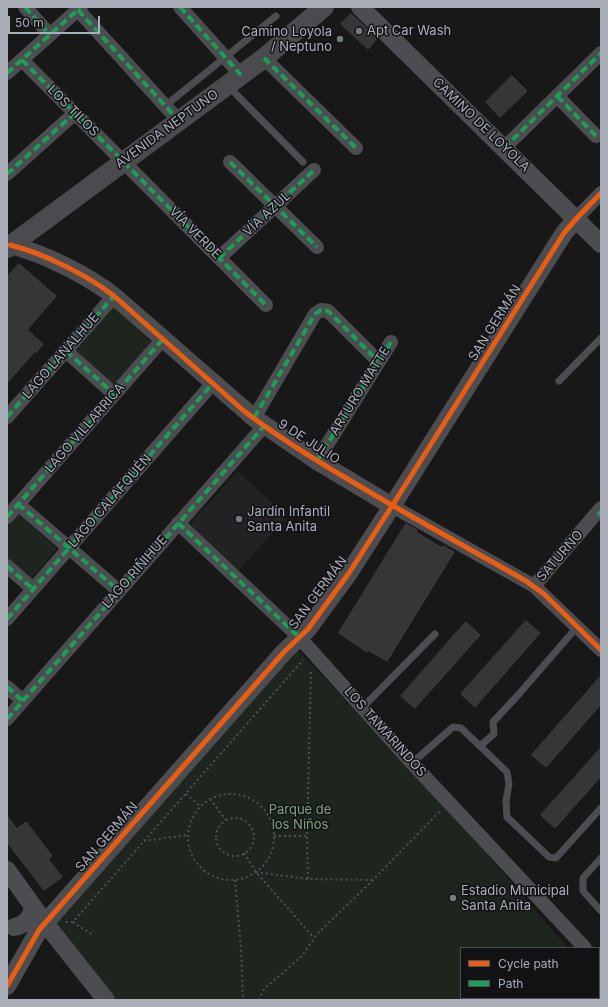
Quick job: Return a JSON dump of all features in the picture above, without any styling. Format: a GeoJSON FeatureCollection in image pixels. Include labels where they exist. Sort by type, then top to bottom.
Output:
{"type":"FeatureCollection","features":[{"type":"Feature","properties":{"kind":"main road","name":"AVENIDA NEPTUNO"},"geometry":{"type":"LineString","coordinates":[[8,246],[264,58],[324,7]]}},
{"type":"Feature","properties":{"kind":"street"},"geometry":{"type":"LineString","coordinates":[[25,7],[50,35]]}},
{"type":"Feature","properties":{"kind":"street"},"geometry":{"type":"LineString","coordinates":[[180,7],[226,58],[234,80]]}},
{"type":"Feature","properties":{"kind":"street","name":"CAMINO DE LOYOLA"},"geometry":{"type":"LineString","coordinates":[[360,7],[601,244]]}},
{"type":"Feature","properties":{"kind":"street"},"geometry":{"type":"LineString","coordinates":[[7,73],[79,8],[179,121]]}},
{"type":"Feature","properties":{"kind":"street"},"geometry":{"type":"LineString","coordinates":[[504,148],[600,56]]}},
{"type":"Feature","properties":{"kind":"street"},"geometry":{"type":"LineString","coordinates":[[264,58],[356,148]]}},
{"type":"Feature","properties":{"kind":"street","name":"LOS TILOS"},"geometry":{"type":"LineString","coordinates":[[22,60],[124,162]]}},
{"type":"Feature","properties":{"kind":"street"},"geometry":{"type":"LineString","coordinates":[[557,96],[596,136]]}},
{"type":"Feature","properties":{"kind":"street"},"geometry":{"type":"LineString","coordinates":[[7,174],[76,113]]}},
{"type":"Feature","properties":{"kind":"street","name":"VÍA VERDE"},"geometry":{"type":"LineString","coordinates":[[124,162],[266,305]]}},
{"type":"Feature","properties":{"kind":"street"},"geometry":{"type":"LineString","coordinates":[[230,162],[317,247]]}},
{"type":"Feature","properties":{"kind":"street","name":"VÍA AZUL"},"geometry":{"type":"LineString","coordinates":[[219,258],[275,206],[308,166]]}},
{"type":"Feature","properties":{"kind":"street"},"geometry":{"type":"LineString","coordinates":[[576,219],[601,193]]}},
{"type":"Feature","properties":{"kind":"street","name":"SAN GERMÁN"},"geometry":{"type":"LineString","coordinates":[[7,986],[44,930],[284,652],[308,629],[349,573],[564,233],[576,219]]}},
{"type":"Feature","properties":{"kind":"street","name":"9 DE JULIO"},"geometry":{"type":"LineString","coordinates":[[8,246],[38,254],[102,286],[259,422],[317,461],[392,506],[534,586],[601,650]]}},
{"type":"Feature","properties":{"kind":"street","name":"LAGO LANALHUE"},"geometry":{"type":"LineString","coordinates":[[7,417],[114,296]]}},
{"type":"Feature","properties":{"kind":"street","name":"LAGO RIÑIHUE"},"geometry":{"type":"LineString","coordinates":[[7,719],[178,523],[259,422],[315,314],[320,310],[328,311],[378,361]]}},
{"type":"Feature","properties":{"kind":"street","name":"LAGO VILLARRICA"},"geometry":{"type":"LineString","coordinates":[[7,517],[163,339]]}},
{"type":"Feature","properties":{"kind":"street","name":"ARTURO MATTE"},"geometry":{"type":"LineString","coordinates":[[317,461],[391,342]]}},
{"type":"Feature","properties":{"kind":"street"},"geometry":{"type":"LineString","coordinates":[[66,351],[114,394]]}},
{"type":"Feature","properties":{"kind":"street","name":"LAGO CALAFQUÉN"},"geometry":{"type":"LineString","coordinates":[[7,619],[213,383]]}},
{"type":"Feature","properties":{"kind":"street"},"geometry":{"type":"LineString","coordinates":[[18,504],[119,591]]}},
{"type":"Feature","properties":{"kind":"street","name":"SATURNO"},"geometry":{"type":"LineString","coordinates":[[534,586],[600,512]]}},
{"type":"Feature","properties":{"kind":"street","name":"LOS TAMARINDOS"},"geometry":{"type":"LineString","coordinates":[[178,523],[299,637],[412,763],[584,947]]}},
{"type":"Feature","properties":{"kind":"street"},"geometry":{"type":"LineString","coordinates":[[7,566],[33,589]]}},
{"type":"Feature","properties":{"kind":"street"},"geometry":{"type":"LineString","coordinates":[[7,687],[23,701]]}},
{"type":"Feature","properties":{"kind":"street"},"geometry":{"type":"LineString","coordinates":[[7,870],[33,906],[44,930],[106,1000]]}},
{"type":"Feature","properties":{"kind":"street"},"geometry":{"type":"LineString","coordinates":[[11,925],[20,926],[28,920],[33,906]]}},
{"type":"Feature","properties":{"kind":"street"},"geometry":{"type":"LineString","coordinates":[[11,925],[44,930]]}},
{"type":"Feature","properties":{"kind":"lane"},"geometry":{"type":"LineString","coordinates":[[165,106],[276,16]]}},
{"type":"Feature","properties":{"kind":"lane"},"geometry":{"type":"LineString","coordinates":[[234,80],[308,166]]}},
{"type":"Feature","properties":{"kind":"lane"},"geometry":{"type":"LineString","coordinates":[[559,381],[601,338]]}},
{"type":"Feature","properties":{"kind":"lane"},"geometry":{"type":"LineString","coordinates":[[480,746],[494,734],[493,722],[577,627]]}},
{"type":"Feature","properties":{"kind":"lane"},"geometry":{"type":"LineString","coordinates":[[362,708],[435,634]]}},
{"type":"Feature","properties":{"kind":"lane"},"geometry":{"type":"LineString","coordinates":[[412,763],[453,727],[461,728],[507,772],[509,784],[506,800],[507,817],[549,857],[556,858],[601,808]]}},
{"type":"Feature","properties":{"kind":"lane"},"geometry":{"type":"LineString","coordinates":[[601,858],[583,878],[583,891],[601,911]]}},
{"type":"Feature","properties":{"kind":"path"},"geometry":{"type":"LineString","coordinates":[[73,922],[311,650]]}},
{"type":"Feature","properties":{"kind":"path"},"geometry":{"type":"LineString","coordinates":[[308,879],[307,836],[311,650]]}},
{"type":"Feature","properties":{"kind":"path"},"geometry":{"type":"LineString","coordinates":[[186,794],[200,806]]}},
{"type":"Feature","properties":{"kind":"path"},"geometry":{"type":"LineString","coordinates":[[224,794],[239,794],[253,799],[264,809],[272,822],[274,836],[270,856],[264,865],[249,876],[235,880],[222,879],[210,874],[200,866],[192,855],[188,843],[188,830],[192,817],[200,806],[210,799],[224,794]]}},
{"type":"Feature","properties":{"kind":"path"},"geometry":{"type":"LineString","coordinates":[[210,799],[226,820]]}},
{"type":"Feature","properties":{"kind":"path"},"geometry":{"type":"LineString","coordinates":[[259,1000],[264,989],[302,956],[318,934],[449,802]]}},
{"type":"Feature","properties":{"kind":"path"},"geometry":{"type":"LineString","coordinates":[[232,818],[243,819],[249,823],[252,828],[254,841],[251,847],[244,853],[234,856],[228,854],[219,846],[216,835],[218,829],[226,820],[232,818]]}},
{"type":"Feature","properties":{"kind":"path"},"geometry":{"type":"LineString","coordinates":[[144,842],[188,835]]}},
{"type":"Feature","properties":{"kind":"path"},"geometry":{"type":"LineString","coordinates":[[274,836],[307,836]]}},
{"type":"Feature","properties":{"kind":"path"},"geometry":{"type":"LineString","coordinates":[[244,853],[256,872],[315,939]]}},
{"type":"Feature","properties":{"kind":"path"},"geometry":{"type":"LineString","coordinates":[[256,872],[308,879],[373,880]]}},
{"type":"Feature","properties":{"kind":"path"},"geometry":{"type":"LineString","coordinates":[[235,880],[244,1000]]}},
{"type":"Feature","properties":{"kind":"path"},"geometry":{"type":"LineString","coordinates":[[44,930],[61,922],[73,922],[93,935]]}},
{"type":"Feature","properties":{"kind":"shaded area","name":"Jardín Infantil Santa Anita"},"geometry":{"type":"Polygon","coordinates":[[[238,471],[287,517],[239,570],[192,528],[192,521],[238,471]]]}},
{"type":"Feature","properties":{"kind":"green space"},"geometry":{"type":"Polygon","coordinates":[[[111,304],[152,343],[112,387],[70,350],[111,304]]]}},
{"type":"Feature","properties":{"kind":"green space"},"geometry":{"type":"Polygon","coordinates":[[[17,513],[57,548],[30,580],[7,560],[7,524],[17,513]]]}},
{"type":"Feature","properties":{"kind":"green space","name":"Parque de los Niños"},"geometry":{"type":"Polygon","coordinates":[[[298,650],[454,816],[567,947],[460,947],[460,999],[600,999],[600,985],[601,1000],[114,1000],[57,930],[57,922],[277,673],[280,666],[298,650]]]}},
{"type":"Feature","properties":{"kind":"building","name":"Apt Car Wash"},"geometry":{"type":"Polygon","coordinates":[[[351,14],[377,38],[368,49],[341,24],[351,14]]]}},
{"type":"Feature","properties":{"kind":"building"},"geometry":{"type":"Polygon","coordinates":[[[512,76],[527,91],[500,117],[486,102],[512,76]]]}},
{"type":"Feature","properties":{"kind":"building"},"geometry":{"type":"Polygon","coordinates":[[[19,264],[56,296],[27,330],[43,344],[7,383],[7,277],[19,264]]]}},
{"type":"Feature","properties":{"kind":"building"},"geometry":{"type":"Polygon","coordinates":[[[406,524],[442,548],[443,546],[454,552],[387,661],[368,650],[367,652],[339,633],[406,524]]]}},
{"type":"Feature","properties":{"kind":"building"},"geometry":{"type":"Polygon","coordinates":[[[526,621],[540,633],[475,707],[461,694],[526,621]]]}},
{"type":"Feature","properties":{"kind":"building"},"geometry":{"type":"Polygon","coordinates":[[[466,622],[480,635],[415,708],[401,696],[466,622]]]}},
{"type":"Feature","properties":{"kind":"building"},"geometry":{"type":"Polygon","coordinates":[[[601,676],[601,704],[546,767],[532,755],[601,676]]]}},
{"type":"Feature","properties":{"kind":"building"},"geometry":{"type":"Polygon","coordinates":[[[601,748],[601,776],[555,828],[541,815],[601,748]]]}},
{"type":"Feature","properties":{"kind":"building"},"geometry":{"type":"Polygon","coordinates":[[[7,816],[17,829],[26,822],[52,856],[48,859],[62,877],[44,890],[7,842],[7,816]]]}},
{"type":"Feature","properties":{"kind":"marked path"},"geometry":{"type":"LineString","coordinates":[[25,7],[50,35]]}},
{"type":"Feature","properties":{"kind":"marked path"},"geometry":{"type":"LineString","coordinates":[[180,7],[241,75]]}},
{"type":"Feature","properties":{"kind":"marked path"},"geometry":{"type":"LineString","coordinates":[[7,73],[80,8]]}},
{"type":"Feature","properties":{"kind":"marked path"},"geometry":{"type":"LineString","coordinates":[[78,10],[179,121]]}},
{"type":"Feature","properties":{"kind":"marked path"},"geometry":{"type":"LineString","coordinates":[[504,148],[601,53]]}},
{"type":"Feature","properties":{"kind":"marked path"},"geometry":{"type":"LineString","coordinates":[[264,58],[356,148]]}},
{"type":"Feature","properties":{"kind":"marked path"},"geometry":{"type":"LineString","coordinates":[[22,60],[266,305]]}},
{"type":"Feature","properties":{"kind":"marked path"},"geometry":{"type":"LineString","coordinates":[[557,96],[596,136]]}},
{"type":"Feature","properties":{"kind":"marked path"},"geometry":{"type":"LineString","coordinates":[[7,174],[75,113]]}},
{"type":"Feature","properties":{"kind":"marked path"},"geometry":{"type":"LineString","coordinates":[[230,162],[317,247]]}},
{"type":"Feature","properties":{"kind":"marked path"},"geometry":{"type":"LineString","coordinates":[[219,258],[314,170]]}},
{"type":"Feature","properties":{"kind":"marked path"},"geometry":{"type":"LineString","coordinates":[[7,417],[114,296]]}},
{"type":"Feature","properties":{"kind":"marked path"},"geometry":{"type":"LineString","coordinates":[[254,418],[315,314],[321,310],[328,311],[378,361]]}},
{"type":"Feature","properties":{"kind":"marked path"},"geometry":{"type":"LineString","coordinates":[[7,517],[163,339]]}},
{"type":"Feature","properties":{"kind":"marked path"},"geometry":{"type":"LineString","coordinates":[[317,461],[391,342]]}},
{"type":"Feature","properties":{"kind":"marked path"},"geometry":{"type":"LineString","coordinates":[[66,351],[114,394]]}},
{"type":"Feature","properties":{"kind":"marked path"},"geometry":{"type":"LineString","coordinates":[[7,619],[213,383]]}},
{"type":"Feature","properties":{"kind":"marked path"},"geometry":{"type":"LineString","coordinates":[[7,719],[264,426]]}},
{"type":"Feature","properties":{"kind":"marked path"},"geometry":{"type":"LineString","coordinates":[[18,504],[119,591]]}},
{"type":"Feature","properties":{"kind":"marked path"},"geometry":{"type":"LineString","coordinates":[[598,512],[601,515]]}},
{"type":"Feature","properties":{"kind":"marked path"},"geometry":{"type":"LineString","coordinates":[[178,523],[299,637]]}},
{"type":"Feature","properties":{"kind":"marked path"},"geometry":{"type":"LineString","coordinates":[[7,566],[33,589]]}},
{"type":"Feature","properties":{"kind":"marked path"},"geometry":{"type":"LineString","coordinates":[[7,687],[23,701]]}},
{"type":"Feature","properties":{"kind":"cycle path"},"geometry":{"type":"LineString","coordinates":[[7,986],[39,930],[284,652],[308,629],[349,573],[564,233],[601,193]]}},
{"type":"Feature","properties":{"kind":"cycle path"},"geometry":{"type":"LineString","coordinates":[[10,245],[50,259],[91,280],[103,288],[257,421],[337,473],[526,581],[544,594],[601,650]]}},
{"type":"Feature","properties":{"kind":"place","name":"Apt Car Wash"},"geometry":{"type":"Point","coordinates":[359,31]}},
{"type":"Feature","properties":{"kind":"place","name":"Camino Loyola / Neptuno"},"geometry":{"type":"Point","coordinates":[340,39]}},
{"type":"Feature","properties":{"kind":"place","name":"Jardín Infantil Santa Anita"},"geometry":{"type":"Point","coordinates":[239,519]}},
{"type":"Feature","properties":{"kind":"place","name":"Estadio Municipal Santa Anita"},"geometry":{"type":"Point","coordinates":[453,898]}}]}
